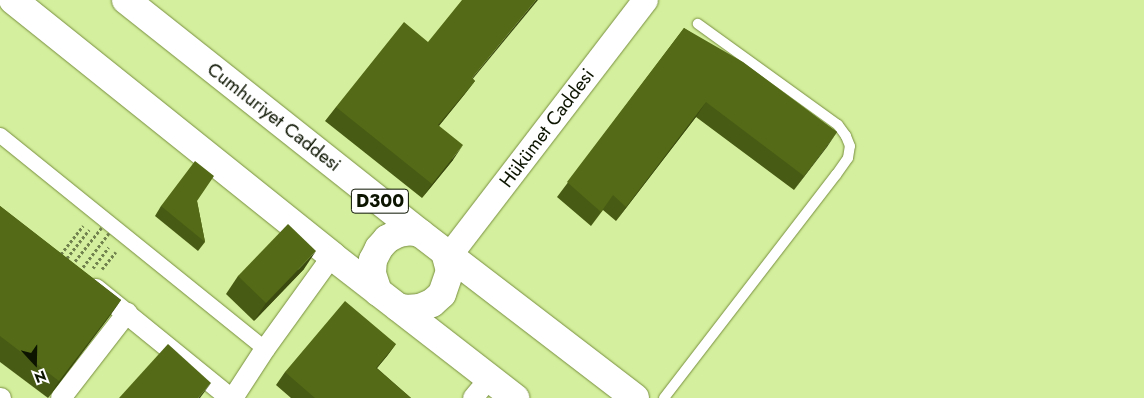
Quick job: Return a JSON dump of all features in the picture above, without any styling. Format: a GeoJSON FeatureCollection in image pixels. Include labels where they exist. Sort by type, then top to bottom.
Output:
{"type":"FeatureCollection","features":[{"type":"Feature","properties":{"kind":"highway"},"geometry":{"type":"LineString","coordinates":[[13,0],[388,299],[481,388],[516,398]]}},
{"type":"Feature","properties":{"kind":"highway","name":"Cumhuriyet Caddesi"},"geometry":{"type":"LineString","coordinates":[[126,0],[420,233],[635,398]]}},
{"type":"Feature","properties":{"kind":"highway"},"geometry":{"type":"LineString","coordinates":[[420,233],[411,231],[399,233],[388,239],[379,248],[373,260],[372,273],[388,299],[406,309],[420,308],[432,303],[442,294],[450,271],[447,253]]}},
{"type":"Feature","properties":{"kind":"street","name":"Hükümet Caddesi"},"geometry":{"type":"LineString","coordinates":[[447,253],[645,0]]}},
{"type":"Feature","properties":{"kind":"street"},"geometry":{"type":"LineString","coordinates":[[0,135],[265,349]]}},
{"type":"Feature","properties":{"kind":"street"},"geometry":{"type":"LineString","coordinates":[[82,275],[231,398],[332,256]]}},
{"type":"Feature","properties":{"kind":"street"},"geometry":{"type":"LineString","coordinates":[[60,398],[127,313]]}},
{"type":"Feature","properties":{"kind":"lane"},"geometry":{"type":"LineString","coordinates":[[664,398],[836,175],[848,158],[850,146],[838,125],[698,24]]}},
{"type":"Feature","properties":{"kind":"path"},"geometry":{"type":"LineString","coordinates":[[61,254],[84,225]]}},
{"type":"Feature","properties":{"kind":"path"},"geometry":{"type":"LineString","coordinates":[[82,275],[102,227]]}},
{"type":"Feature","properties":{"kind":"path"},"geometry":{"type":"LineString","coordinates":[[67,258],[90,229]]}},
{"type":"Feature","properties":{"kind":"path"},"geometry":{"type":"LineString","coordinates":[[82,275],[109,234]]}},
{"type":"Feature","properties":{"kind":"path"},"geometry":{"type":"LineString","coordinates":[[82,275],[110,246]]}},
{"type":"Feature","properties":{"kind":"path"},"geometry":{"type":"LineString","coordinates":[[82,275],[117,251]]}},
{"type":"Feature","properties":{"kind":"building"},"geometry":{"type":"Polygon","coordinates":[[[462,0],[536,0],[472,78],[475,81],[438,125],[463,145],[432,184],[336,107],[404,22],[428,42],[462,0]]]}},
{"type":"Feature","properties":{"kind":"building"},"geometry":{"type":"Polygon","coordinates":[[[684,28],[743,62],[837,132],[804,176],[706,102],[626,207],[613,195],[601,212],[567,182],[684,28]]]}},
{"type":"Feature","properties":{"kind":"building"},"geometry":{"type":"Polygon","coordinates":[[[195,161],[214,176],[197,201],[205,242],[161,206],[195,161]]]}},
{"type":"Feature","properties":{"kind":"building"},"geometry":{"type":"Polygon","coordinates":[[[0,206],[121,300],[59,381],[0,336],[0,206]]]}},
{"type":"Feature","properties":{"kind":"building"},"geometry":{"type":"Polygon","coordinates":[[[288,224],[316,251],[266,303],[238,276],[288,224]]]}},
{"type":"Feature","properties":{"kind":"building"},"geometry":{"type":"Polygon","coordinates":[[[345,301],[396,344],[376,368],[411,398],[315,398],[285,372],[345,301]]]}},
{"type":"Feature","properties":{"kind":"building"},"geometry":{"type":"Polygon","coordinates":[[[168,344],[211,383],[198,398],[119,398],[168,344]]]}}]}
